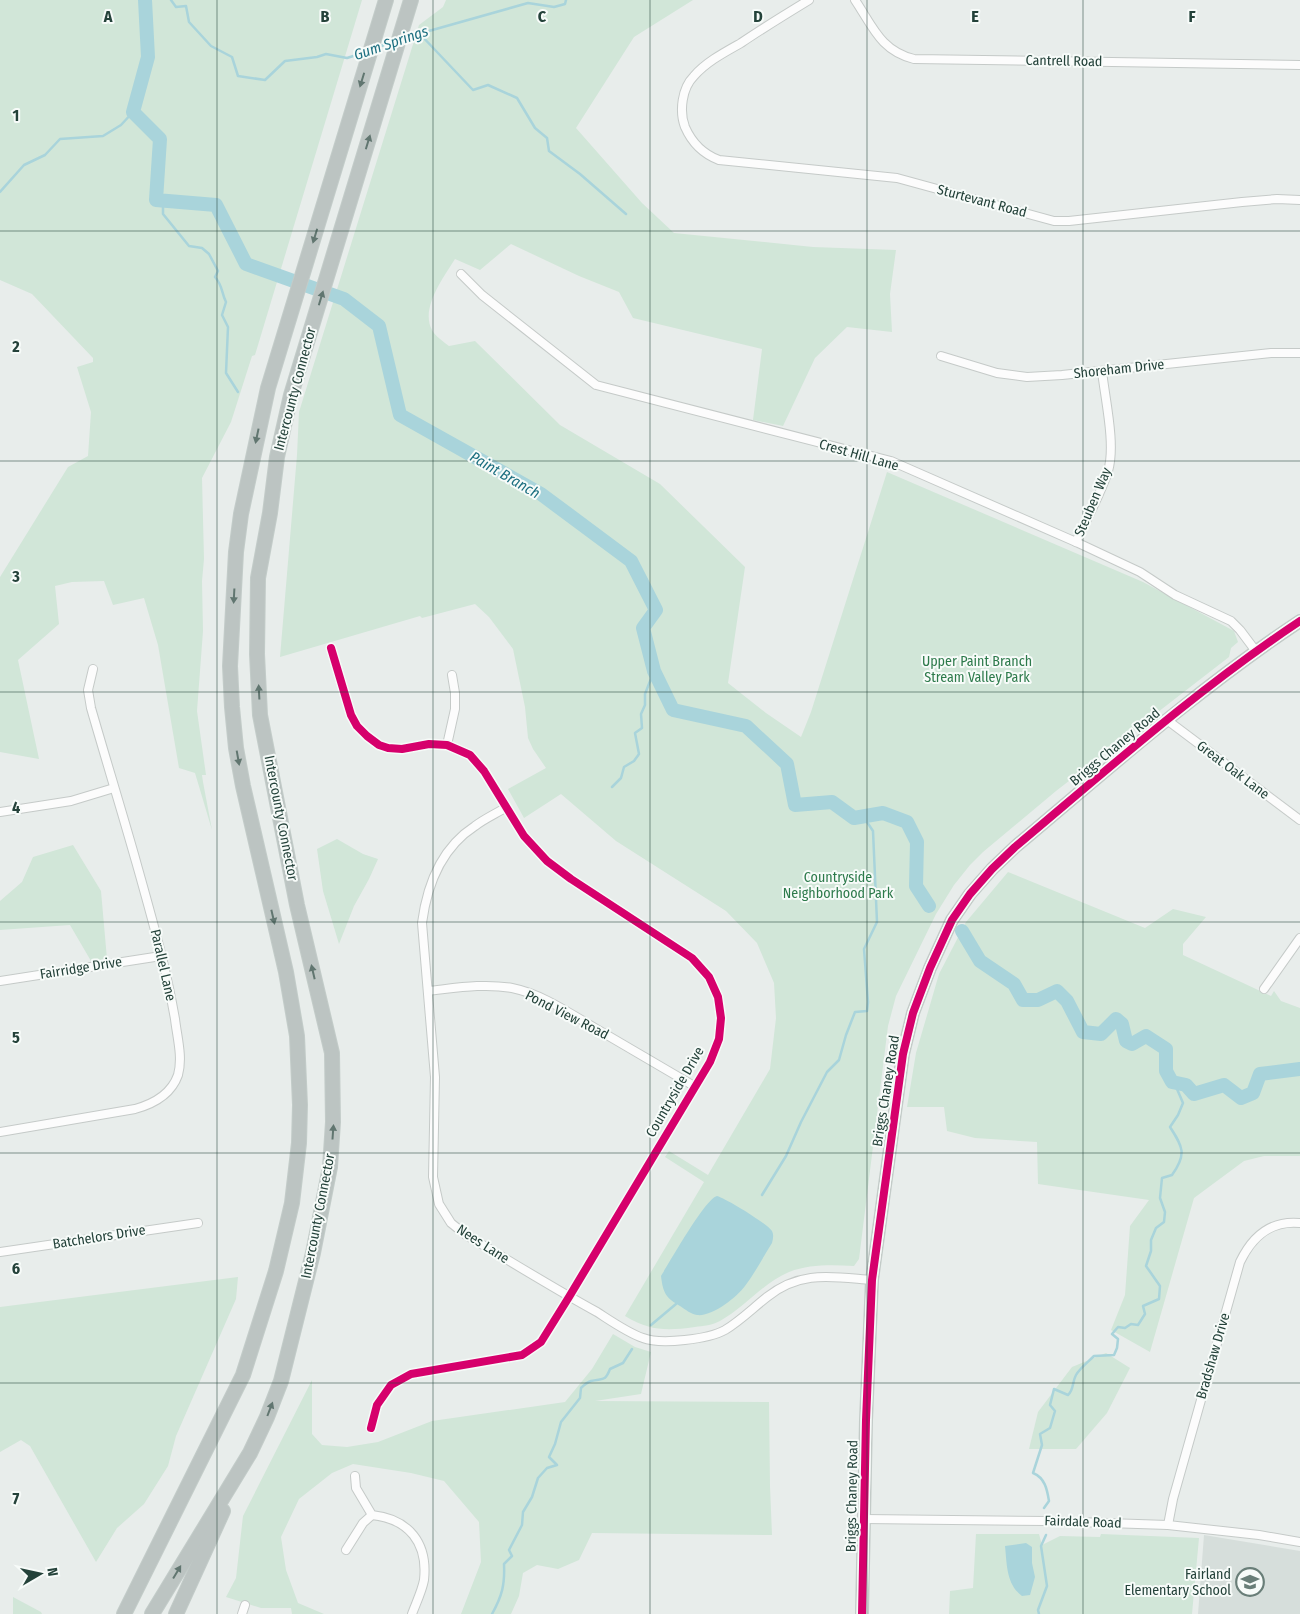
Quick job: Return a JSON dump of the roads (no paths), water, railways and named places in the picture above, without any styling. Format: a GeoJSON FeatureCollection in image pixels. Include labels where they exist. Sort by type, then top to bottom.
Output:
{"type":"FeatureCollection","features":[{"type":"Feature","properties":{"kind":"highway","name":"Intercounty Connector"},"geometry":{"type":"LineString","coordinates":[[124,1614],[243,1375],[276,1271],[292,1203],[297,1170],[300,1105],[297,1036],[286,972],[241,776],[233,715],[230,666],[236,552],[241,514],[268,388],[386,0]]}},
{"type":"Feature","properties":{"kind":"highway","name":"Intercounty Connector"},"geometry":{"type":"LineString","coordinates":[[152,1614],[250,1453],[281,1382],[313,1253],[330,1167],[333,1122],[332,1053],[298,905],[260,715],[257,654],[258,578],[270,513],[277,457],[291,394],[411,0]]}},
{"type":"Feature","properties":{"kind":"highway"},"geometry":{"type":"LineString","coordinates":[[176,1614],[250,1453]]}},
{"type":"Feature","properties":{"kind":"main road","name":"Briggs Chaney Road"},"geometry":{"type":"LineString","coordinates":[[862,1614],[866,1420],[872,1280],[903,1054],[913,1013],[930,968],[952,920],[970,894],[1015,846],[1255,650],[1300,620]]}},
{"type":"Feature","properties":{"kind":"street","name":"Sturtevant Road"},"geometry":{"type":"LineString","coordinates":[[809,0],[721,55],[692,77],[682,101],[683,122],[698,148],[709,156],[719,160],[897,178],[1054,221],[1277,199],[1300,200]]}},
{"type":"Feature","properties":{"kind":"street","name":"Cantrell Road"},"geometry":{"type":"LineString","coordinates":[[855,0],[889,49],[900,56],[914,59],[1300,65]]}},
{"type":"Feature","properties":{"kind":"street","name":"Crest Hill Lane"},"geometry":{"type":"LineString","coordinates":[[461,274],[482,295],[596,384],[891,461],[1140,572],[1175,595],[1231,621],[1255,650]]}},
{"type":"Feature","properties":{"kind":"street","name":"Shoreham Drive"},"geometry":{"type":"LineString","coordinates":[[941,356],[997,373],[1027,377],[1102,372],[1270,353],[1300,353]]}},
{"type":"Feature","properties":{"kind":"street","name":"Steuben Way"},"geometry":{"type":"LineString","coordinates":[[1076,542],[1104,482],[1110,458],[1110,434],[1102,372]]}},
{"type":"Feature","properties":{"kind":"street","name":"Countryside Drive"},"geometry":{"type":"LineString","coordinates":[[331,648],[351,714],[357,726],[367,736],[378,745],[388,748],[402,749],[429,744],[447,745],[470,755],[484,771],[505,808],[524,836],[547,861],[571,879],[692,958],[709,977],[718,997],[721,1018],[719,1039],[710,1062],[570,1297],[541,1342],[522,1356],[411,1374],[391,1385],[377,1405],[371,1428]]}},
{"type":"Feature","properties":{"kind":"street","name":"Parallel Lane"},"geometry":{"type":"LineString","coordinates":[[0,1132],[135,1109],[148,1105],[162,1098],[178,1075],[180,1053],[170,991],[151,914],[114,788],[88,690],[93,669]]}},
{"type":"Feature","properties":{"kind":"street"},"geometry":{"type":"LineString","coordinates":[[447,745],[455,709],[452,675]]}},
{"type":"Feature","properties":{"kind":"street","name":"Great Oak Lane"},"geometry":{"type":"LineString","coordinates":[[1167,720],[1300,820]]}},
{"type":"Feature","properties":{"kind":"street"},"geometry":{"type":"LineString","coordinates":[[0,812],[71,801],[114,788]]}},
{"type":"Feature","properties":{"kind":"street","name":"Nees Lane"},"geometry":{"type":"LineString","coordinates":[[505,808],[473,826],[445,856],[432,879],[425,901],[422,923],[435,1077],[433,1177],[438,1204],[451,1223],[466,1235],[570,1297],[644,1338],[661,1342],[710,1336],[723,1331],[736,1323],[767,1296],[793,1282],[821,1276],[872,1280]]}},
{"type":"Feature","properties":{"kind":"street"},"geometry":{"type":"LineString","coordinates":[[1264,989],[1300,938]]}},
{"type":"Feature","properties":{"kind":"street","name":"Fairridge Drive"},"geometry":{"type":"LineString","coordinates":[[0,981],[161,956]]}},
{"type":"Feature","properties":{"kind":"street","name":"Pond View Road"},"geometry":{"type":"LineString","coordinates":[[428,991],[470,986],[492,986],[513,988],[535,995],[566,1011],[694,1086]]}},
{"type":"Feature","properties":{"kind":"street","name":"Batchelors Drive"},"geometry":{"type":"LineString","coordinates":[[0,1252],[198,1223]]}},
{"type":"Feature","properties":{"kind":"street","name":"Bradshaw Drive"},"geometry":{"type":"LineString","coordinates":[[1168,1525],[1173,1500],[1240,1262],[1247,1247],[1261,1233],[1274,1226],[1300,1223]]}},
{"type":"Feature","properties":{"kind":"street"},"geometry":{"type":"LineString","coordinates":[[354,1476],[356,1488],[372,1515]]}},
{"type":"Feature","properties":{"kind":"street"},"geometry":{"type":"LineString","coordinates":[[346,1550],[363,1522],[372,1515],[384,1516],[399,1522],[413,1534],[421,1547],[424,1560],[424,1582],[412,1614]]}},
{"type":"Feature","properties":{"kind":"street","name":"Fairdale Road"},"geometry":{"type":"LineString","coordinates":[[864,1519],[1047,1521],[1168,1525],[1259,1535],[1300,1542]]}},
{"type":"Feature","properties":{"kind":"street"},"geometry":{"type":"LineString","coordinates":[[242,1614],[244,1605]]}},
{"type":"Feature","properties":{"kind":"water"},"geometry":{"type":"Polygon","coordinates":[[[717,1196],[737,1206],[762,1223],[772,1231],[773,1238],[756,1270],[741,1290],[717,1310],[697,1315],[688,1312],[668,1297],[664,1291],[661,1276],[696,1219],[704,1208],[717,1196]]]}},
{"type":"Feature","properties":{"kind":"water"},"geometry":{"type":"Polygon","coordinates":[[[1026,1543],[1032,1547],[1032,1563],[1035,1577],[1030,1595],[1022,1596],[1010,1580],[1005,1546],[1026,1543]]]}},
{"type":"Feature","properties":{"kind":"waterway","name":"Paint Branch"},"geometry":{"type":"LineString","coordinates":[[145,0],[148,57],[133,112],[160,139],[156,200],[216,205],[246,264],[344,299],[379,326],[400,415],[541,494],[631,561],[656,610],[643,628],[654,671],[673,710],[746,726],[787,764],[795,805],[832,802],[854,818],[883,813],[907,822],[917,842],[916,886],[929,906]]}},
{"type":"Feature","properties":{"kind":"waterway","name":"Gum Springs"},"geometry":{"type":"LineString","coordinates":[[171,0],[176,7],[186,6],[189,22],[211,46],[232,57],[238,76],[265,80],[285,61],[326,54],[347,58],[366,52]]}},
{"type":"Feature","properties":{"kind":"waterway","name":"Gum Springs"},"geometry":{"type":"LineString","coordinates":[[404,38],[528,3],[554,7],[565,4],[566,0]]}},
{"type":"Feature","properties":{"kind":"waterway"},"geometry":{"type":"LineString","coordinates":[[419,33],[473,90],[488,85],[517,98],[535,128],[547,138],[549,151],[580,174],[626,214]]}},
{"type":"Feature","properties":{"kind":"waterway","name":"Gum Springs"},"geometry":{"type":"LineString","coordinates":[[376,48],[392,42]]}},
{"type":"Feature","properties":{"kind":"waterway"},"geometry":{"type":"LineString","coordinates":[[0,192],[24,165],[45,155],[60,139],[103,136],[121,125],[133,112]]}},
{"type":"Feature","properties":{"kind":"waterway"},"geometry":{"type":"LineString","coordinates":[[163,200],[163,214],[189,246],[202,248],[209,254],[218,271],[215,277],[226,302],[222,315],[228,327],[226,373],[238,392]]}},
{"type":"Feature","properties":{"kind":"waterway"},"geometry":{"type":"LineString","coordinates":[[612,787],[621,778],[624,767],[634,761],[639,754],[635,733],[642,728],[641,714],[645,705],[645,694],[654,671]]}},
{"type":"Feature","properties":{"kind":"waterway"},"geometry":{"type":"LineString","coordinates":[[762,1195],[786,1156],[827,1072],[839,1060],[855,1012],[867,1011],[864,949],[877,922],[873,831],[863,816]]}},
{"type":"Feature","properties":{"kind":"waterway","name":"Paint Branch"},"geometry":{"type":"LineString","coordinates":[[962,931],[980,961],[1014,984],[1023,1000],[1038,1000],[1057,991],[1067,1001],[1083,1032],[1101,1034],[1116,1019],[1122,1024],[1126,1041],[1132,1044],[1146,1036],[1166,1049],[1166,1071],[1172,1082],[1186,1085],[1194,1094],[1224,1085],[1241,1098],[1253,1093],[1260,1074],[1300,1069]]}},
{"type":"Feature","properties":{"kind":"waterway"},"geometry":{"type":"LineString","coordinates":[[1044,1508],[1049,1501],[1046,1488],[1043,1481],[1033,1473],[1042,1445],[1040,1434],[1050,1428],[1055,1411],[1050,1405],[1054,1389],[1068,1395],[1078,1372],[1094,1356],[1114,1355],[1118,1339],[1112,1334],[1118,1327],[1125,1328],[1131,1324],[1138,1325],[1145,1314],[1143,1306],[1159,1299],[1160,1286],[1146,1266],[1151,1251],[1151,1240],[1156,1228],[1164,1222],[1165,1212],[1160,1198],[1162,1178],[1172,1175],[1180,1161],[1182,1151],[1170,1127],[1183,1103],[1172,1082]]}},
{"type":"Feature","properties":{"kind":"waterway"},"geometry":{"type":"LineString","coordinates":[[651,1325],[676,1304]]}},
{"type":"Feature","properties":{"kind":"waterway"},"geometry":{"type":"LineString","coordinates":[[492,1614],[502,1590],[504,1564],[512,1556],[509,1550],[522,1525],[523,1512],[532,1497],[538,1478],[547,1468],[557,1465],[549,1457],[561,1422],[580,1398],[581,1388],[590,1381],[605,1378],[610,1369],[623,1363],[632,1349]]}},
{"type":"Feature","properties":{"kind":"waterway"},"geometry":{"type":"LineString","coordinates":[[1039,1614],[1038,1610],[1047,1586],[1041,1546],[1046,1535]]}},
{"type":"Feature","properties":{"kind":"place","name":"Fairland Elementary School"},"geometry":{"type":"Point","coordinates":[1250,1582]}},
{"type":"Feature","properties":{"kind":"park label","name":"Upper Paint Branch Stream Valley Park"},"geometry":{"type":"Point","coordinates":[977,670]}},
{"type":"Feature","properties":{"kind":"park label","name":"Countryside Neighborhood Park"},"geometry":{"type":"Point","coordinates":[838,886]}}]}
